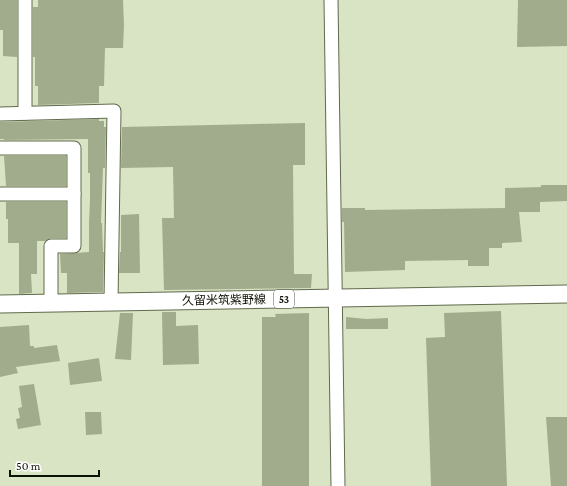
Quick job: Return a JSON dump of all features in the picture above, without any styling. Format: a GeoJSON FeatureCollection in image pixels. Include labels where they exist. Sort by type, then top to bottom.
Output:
{"type":"FeatureCollection","features":[{"type":"Feature","properties":{"kind":"main road","name":"久留米筑紫野線"},"geometry":{"type":"LineString","coordinates":[[0,304],[567,294]]}},
{"type":"Feature","properties":{"kind":"street"},"geometry":{"type":"LineString","coordinates":[[25,0],[25,113]]}},
{"type":"Feature","properties":{"kind":"street"},"geometry":{"type":"LineString","coordinates":[[331,0],[338,486]]}},
{"type":"Feature","properties":{"kind":"street"},"geometry":{"type":"LineString","coordinates":[[0,114],[114,111],[111,302]]}},
{"type":"Feature","properties":{"kind":"street"},"geometry":{"type":"LineString","coordinates":[[0,148],[74,148],[74,246],[51,246],[51,303]]}},
{"type":"Feature","properties":{"kind":"street"},"geometry":{"type":"LineString","coordinates":[[0,194],[74,194]]}},
{"type":"Feature","properties":{"kind":"building"},"geometry":{"type":"Polygon","coordinates":[[[0,0],[17,0],[17,57],[3,56],[3,30],[0,30],[0,0]]]}},
{"type":"Feature","properties":{"kind":"building"},"geometry":{"type":"Polygon","coordinates":[[[38,0],[123,0],[123,48],[105,48],[104,86],[99,86],[99,103],[38,105],[38,86],[35,86],[35,57],[33,57],[33,7],[38,7],[38,0]]]}},
{"type":"Feature","properties":{"kind":"building"},"geometry":{"type":"Polygon","coordinates":[[[518,0],[567,0],[567,46],[517,47],[518,0]]]}},
{"type":"Feature","properties":{"kind":"building"},"geometry":{"type":"Polygon","coordinates":[[[99,119],[99,121],[104,121],[104,127],[106,127],[101,223],[104,252],[103,292],[67,293],[67,273],[61,273],[60,254],[89,252],[90,173],[88,173],[88,139],[4,140],[0,139],[0,122],[99,119]]]}},
{"type":"Feature","properties":{"kind":"building"},"geometry":{"type":"Polygon","coordinates":[[[305,123],[305,165],[293,165],[294,274],[312,274],[311,288],[164,290],[162,218],[174,218],[173,167],[121,168],[122,127],[305,123]]]}},
{"type":"Feature","properties":{"kind":"building"},"geometry":{"type":"Polygon","coordinates":[[[4,156],[66,156],[66,186],[6,186],[4,156]]]}},
{"type":"Feature","properties":{"kind":"building"},"geometry":{"type":"Polygon","coordinates":[[[541,185],[567,185],[567,201],[540,202],[540,212],[519,212],[522,242],[502,243],[502,248],[489,248],[489,266],[468,266],[468,260],[405,261],[405,270],[345,272],[344,222],[342,222],[342,208],[365,208],[365,210],[505,208],[505,188],[541,187],[541,185]]]}},
{"type":"Feature","properties":{"kind":"building"},"geometry":{"type":"Polygon","coordinates":[[[6,202],[66,202],[66,238],[51,238],[45,241],[37,241],[37,274],[31,274],[32,293],[19,294],[19,243],[8,243],[6,202]]]}},
{"type":"Feature","properties":{"kind":"building"},"geometry":{"type":"Polygon","coordinates":[[[139,214],[140,273],[119,273],[121,252],[121,215],[139,214]]]}},
{"type":"Feature","properties":{"kind":"building"},"geometry":{"type":"Polygon","coordinates":[[[501,311],[507,486],[431,486],[426,338],[445,337],[444,313],[501,311]]]}},
{"type":"Feature","properties":{"kind":"building"},"geometry":{"type":"Polygon","coordinates":[[[162,312],[176,312],[176,326],[198,325],[199,364],[163,365],[162,312]]]}},
{"type":"Feature","properties":{"kind":"building"},"geometry":{"type":"Polygon","coordinates":[[[120,313],[133,313],[131,360],[115,359],[120,313]]]}},
{"type":"Feature","properties":{"kind":"building"},"geometry":{"type":"Polygon","coordinates":[[[309,313],[309,486],[262,486],[262,317],[276,317],[275,314],[309,313]]]}},
{"type":"Feature","properties":{"kind":"building"},"geometry":{"type":"Polygon","coordinates":[[[346,317],[366,319],[388,318],[388,329],[346,329],[346,317]]]}},
{"type":"Feature","properties":{"kind":"building"},"geometry":{"type":"Polygon","coordinates":[[[29,325],[30,346],[34,346],[34,348],[57,345],[60,361],[16,367],[18,373],[0,377],[0,327],[29,325]]]}},
{"type":"Feature","properties":{"kind":"building"},"geometry":{"type":"Polygon","coordinates":[[[99,358],[102,381],[70,385],[68,363],[99,358]]]}},
{"type":"Feature","properties":{"kind":"building"},"geometry":{"type":"Polygon","coordinates":[[[34,384],[41,425],[18,429],[16,419],[20,418],[18,408],[22,407],[19,386],[34,384]]]}},
{"type":"Feature","properties":{"kind":"building"},"geometry":{"type":"Polygon","coordinates":[[[85,412],[101,412],[102,434],[86,435],[85,412]]]}},
{"type":"Feature","properties":{"kind":"building"},"geometry":{"type":"Polygon","coordinates":[[[546,417],[567,417],[567,486],[551,486],[546,417]]]}}]}
